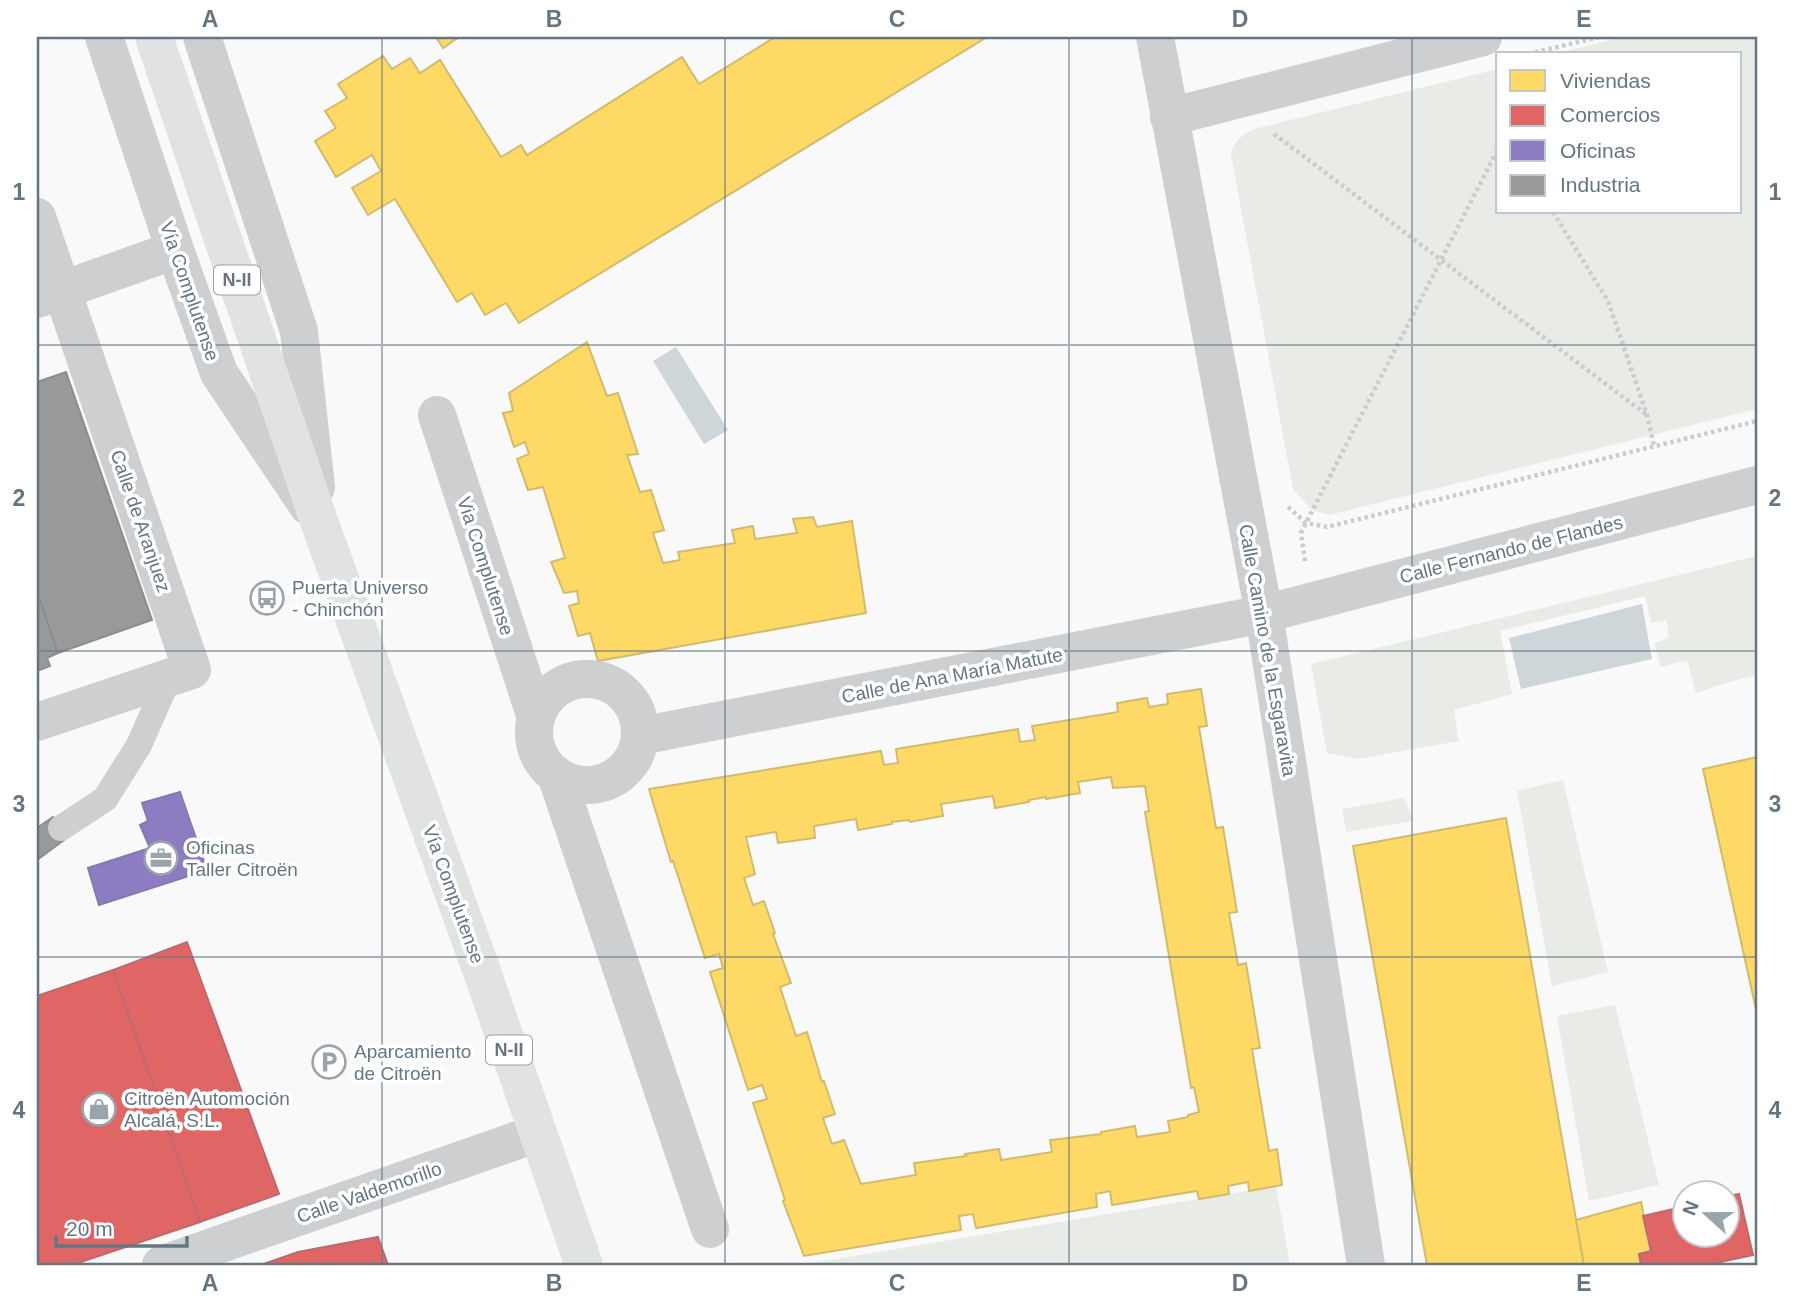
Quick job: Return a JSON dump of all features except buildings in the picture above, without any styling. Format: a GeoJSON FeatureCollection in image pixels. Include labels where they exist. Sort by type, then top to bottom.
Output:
{"type":"FeatureCollection","features":[{"type":"Feature","properties":{"kind":"main road","name":"Vía Complutense"},"geometry":{"type":"LineString","coordinates":[[154,37],[320,524],[480,966],[584,1265]]}},
{"type":"Feature","properties":{"kind":"street","name":"Vía Complutense"},"geometry":{"type":"LineString","coordinates":[[104,37],[219,373],[320,524]]}},
{"type":"Feature","properties":{"kind":"street","name":"Vía Complutense"},"geometry":{"type":"LineString","coordinates":[[202,37],[299,331],[320,524]]}},
{"type":"Feature","properties":{"kind":"street","name":"Calle Camino de la Esgaravita"},"geometry":{"type":"LineString","coordinates":[[1155,37],[1264,614],[1366,1265]]}},
{"type":"Feature","properties":{"kind":"street"},"geometry":{"type":"LineString","coordinates":[[1169,117],[1439,42],[1483,37]]}},
{"type":"Feature","properties":{"kind":"street","name":"Calle de Aranjuez"},"geometry":{"type":"LineString","coordinates":[[37,217],[50,294],[192,670],[37,723]]}},
{"type":"Feature","properties":{"kind":"street"},"geometry":{"type":"LineString","coordinates":[[50,294],[175,250]]}},
{"type":"Feature","properties":{"kind":"street","name":"Via Complutense"},"geometry":{"type":"LineString","coordinates":[[437,415],[536,718]]}},
{"type":"Feature","properties":{"kind":"street","name":"Calle Fernando de Flandes"},"geometry":{"type":"LineString","coordinates":[[1264,614],[1757,485]]}},
{"type":"Feature","properties":{"kind":"street","name":"Calle de Ana María Matute"},"geometry":{"type":"LineString","coordinates":[[640,736],[1264,614]]}},
{"type":"Feature","properties":{"kind":"street"},"geometry":{"type":"LineString","coordinates":[[587,679],[604,682],[619,690],[631,703],[639,719],[640,736],[629,765],[617,776],[602,783],[586,785],[570,782],[556,775],[545,764],[534,734],[536,718],[543,702],[555,690],[570,681],[587,679]]}},
{"type":"Feature","properties":{"kind":"street"},"geometry":{"type":"LineString","coordinates":[[556,775],[710,1229]]}},
{"type":"Feature","properties":{"kind":"street","name":"Calle Valdemorillo"},"geometry":{"type":"LineString","coordinates":[[161,1265],[538,1133]]}},
{"type":"Feature","properties":{"kind":"lane"},"geometry":{"type":"LineString","coordinates":[[61,828],[105,799],[139,745],[168,679]]}},
{"type":"Feature","properties":{"kind":"path"},"geometry":{"type":"LineString","coordinates":[[1552,51],[1599,37]]}},
{"type":"Feature","properties":{"kind":"path"},"geometry":{"type":"LineString","coordinates":[[1266,127],[1647,415]]}},
{"type":"Feature","properties":{"kind":"path"},"geometry":{"type":"LineString","coordinates":[[1311,600],[1301,533],[1496,153]]}},
{"type":"Feature","properties":{"kind":"path"},"geometry":{"type":"LineString","coordinates":[[1554,214],[1608,301],[1647,415],[1654,446]]}},
{"type":"Feature","properties":{"kind":"path"},"geometry":{"type":"LineString","coordinates":[[1286,504],[1290,512],[1306,523],[1327,527],[1757,421]]}},
{"type":"Feature","properties":{"kind":"shaded area"},"geometry":{"type":"Polygon","coordinates":[[[1624,37],[1757,37],[1757,409],[1329,515],[1312,510],[1293,489],[1232,150],[1242,136],[1254,129],[1496,69],[1496,214],[1742,214],[1742,52],[1562,52],[1624,37]]]}},
{"type":"Feature","properties":{"kind":"shaded area"},"geometry":{"type":"Polygon","coordinates":[[[676,347],[728,430],[704,444],[653,361],[676,347]]]}},
{"type":"Feature","properties":{"kind":"shaded area"},"geometry":{"type":"Polygon","coordinates":[[[1757,556],[1757,675],[1696,693],[1687,660],[1661,667],[1654,643],[1669,638],[1666,620],[1651,623],[1645,596],[1500,631],[1512,694],[1454,710],[1459,741],[1358,759],[1327,753],[1311,664],[1757,556]]]}},
{"type":"Feature","properties":{"kind":"shaded area"},"geometry":{"type":"Polygon","coordinates":[[[1642,604],[1652,659],[1521,689],[1509,638],[1642,604]]]}},
{"type":"Feature","properties":{"kind":"shaded area"},"geometry":{"type":"Polygon","coordinates":[[[1563,780],[1608,972],[1552,986],[1517,791],[1563,780]]]}},
{"type":"Feature","properties":{"kind":"shaded area"},"geometry":{"type":"Polygon","coordinates":[[[1404,798],[1414,821],[1346,832],[1342,809],[1404,798]]]}},
{"type":"Feature","properties":{"kind":"shaded area"},"geometry":{"type":"Polygon","coordinates":[[[1615,1005],[1659,1185],[1589,1201],[1557,1016],[1615,1005]]]}},
{"type":"Feature","properties":{"kind":"shaded area"},"geometry":{"type":"Polygon","coordinates":[[[1276,1186],[1290,1265],[800,1265],[1276,1186]]]}},
{"type":"Feature","properties":{"kind":"place","name":"Puerta Universo - Chinchón"},"geometry":{"type":"Point","coordinates":[267,598]}},
{"type":"Feature","properties":{"kind":"place","name":"Oficinas Taller Citroën"},"geometry":{"type":"Point","coordinates":[161,858]}},
{"type":"Feature","properties":{"kind":"place","name":"Aparcamiento de Citroën"},"geometry":{"type":"Point","coordinates":[329,1062]}},
{"type":"Feature","properties":{"kind":"place","name":"Citroën Automoción Alcalá, S.L."},"geometry":{"type":"Point","coordinates":[99,1109]}}]}
